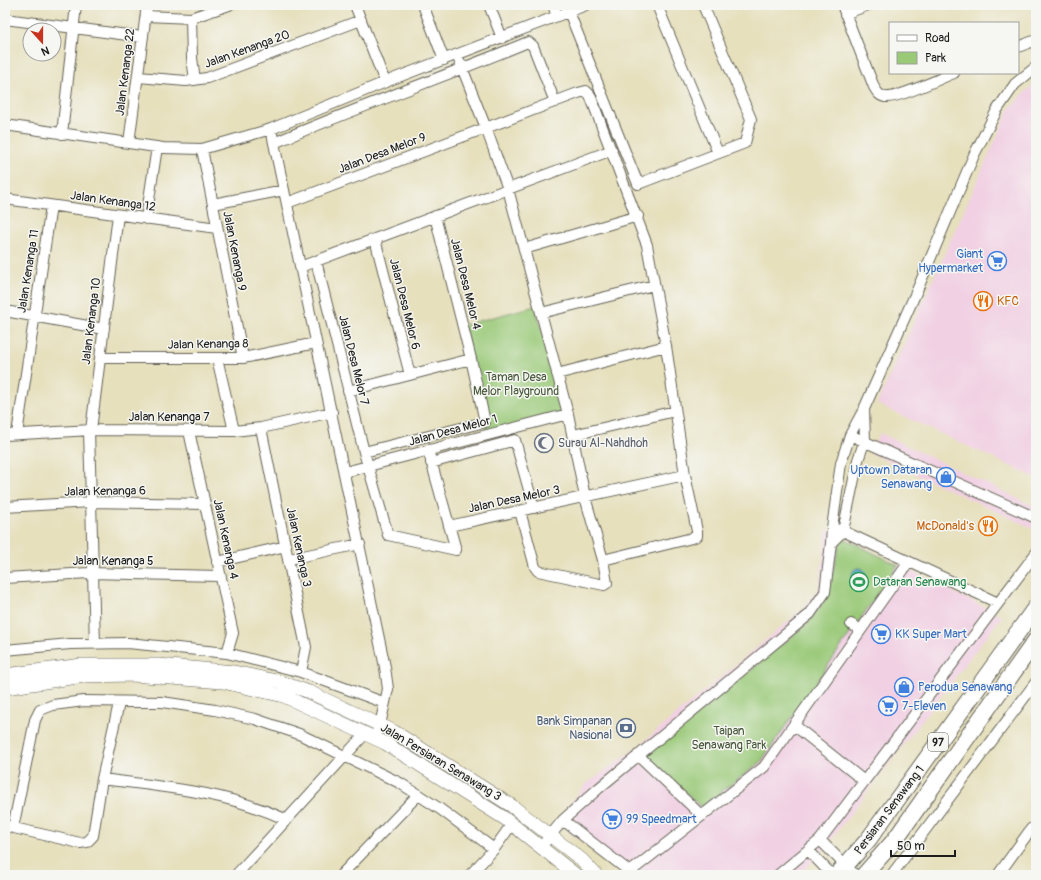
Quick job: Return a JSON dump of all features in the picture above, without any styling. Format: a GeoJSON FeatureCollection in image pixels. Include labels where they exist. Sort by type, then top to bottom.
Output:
{"type":"FeatureCollection","features":[{"type":"Feature","properties":{"kind":"main road","name":"Persiaran Senawang 1"},"geometry":{"type":"LineString","coordinates":[[846,872],[1036,607]]}},
{"type":"Feature","properties":{"kind":"main road","name":"Persiaran Senawang 1"},"geometry":{"type":"LineString","coordinates":[[864,875],[894,841],[1036,640]]}},
{"type":"Feature","properties":{"kind":"street"},"geometry":{"type":"LineString","coordinates":[[62,134],[76,5]]}},
{"type":"Feature","properties":{"kind":"street","name":"Jalan Kenanga 22"},"geometry":{"type":"LineString","coordinates":[[129,143],[147,5]]}},
{"type":"Feature","properties":{"kind":"street"},"geometry":{"type":"LineString","coordinates":[[146,16],[191,18],[218,7],[229,5]]}},
{"type":"Feature","properties":{"kind":"street"},"geometry":{"type":"LineString","coordinates":[[355,5],[385,82]]}},
{"type":"Feature","properties":{"kind":"street"},"geometry":{"type":"LineString","coordinates":[[423,5],[444,60]]}},
{"type":"Feature","properties":{"kind":"street"},"geometry":{"type":"LineString","coordinates":[[489,5],[502,38]]}},
{"type":"Feature","properties":{"kind":"street"},"geometry":{"type":"LineString","coordinates":[[553,5],[557,16]]}},
{"type":"Feature","properties":{"kind":"street"},"geometry":{"type":"LineString","coordinates":[[5,126],[157,147],[202,149],[271,129],[385,82],[586,5]]}},
{"type":"Feature","properties":{"kind":"street"},"geometry":{"type":"LineString","coordinates":[[657,5],[718,153]]}},
{"type":"Feature","properties":{"kind":"street"},"geometry":{"type":"LineString","coordinates":[[569,12],[638,184],[745,143],[749,131],[750,119],[703,5]]}},
{"type":"Feature","properties":{"kind":"street"},"geometry":{"type":"LineString","coordinates":[[865,5],[844,9],[878,94],[886,97],[896,95],[951,74]]}},
{"type":"Feature","properties":{"kind":"street"},"geometry":{"type":"LineString","coordinates":[[191,18],[192,58],[195,80]]}},
{"type":"Feature","properties":{"kind":"street"},"geometry":{"type":"LineString","coordinates":[[5,19],[143,37]]}},
{"type":"Feature","properties":{"kind":"street","name":"Jalan Kenanga 20"},"geometry":{"type":"LineString","coordinates":[[138,77],[155,80],[195,80],[207,78],[361,20]]}},
{"type":"Feature","properties":{"kind":"street"},"geometry":{"type":"LineString","coordinates":[[1019,47],[1036,40]]}},
{"type":"Feature","properties":{"kind":"street"},"geometry":{"type":"LineString","coordinates":[[274,143],[341,114],[462,69],[528,42],[533,46],[555,102]]}},
{"type":"Feature","properties":{"kind":"street"},"geometry":{"type":"LineString","coordinates":[[456,55],[486,128],[508,189],[568,414],[585,497],[608,579],[607,583],[604,584],[538,571],[520,511]]}},
{"type":"Feature","properties":{"kind":"street"},"geometry":{"type":"LineString","coordinates":[[541,847],[563,820],[638,755],[810,614],[825,592],[841,463],[850,435],[864,409],[918,288],[974,155],[997,110],[1015,84],[1036,68]]}},
{"type":"Feature","properties":{"kind":"street","name":"Jalan Desa Melor 9"},"geometry":{"type":"LineString","coordinates":[[287,203],[586,91],[590,95],[612,150]]}},
{"type":"Feature","properties":{"kind":"street"},"geometry":{"type":"LineString","coordinates":[[236,875],[285,819],[346,756],[380,725],[388,689],[385,667],[345,472],[271,129]]}},
{"type":"Feature","properties":{"kind":"street"},"geometry":{"type":"LineString","coordinates":[[146,219],[157,147]]}},
{"type":"Feature","properties":{"kind":"street","name":"Jalan Kenanga 9"},"geometry":{"type":"LineString","coordinates":[[202,149],[243,358]]}},
{"type":"Feature","properties":{"kind":"street"},"geometry":{"type":"LineString","coordinates":[[300,267],[612,150],[638,216],[647,245],[666,346],[675,411],[697,536],[603,560]]}},
{"type":"Feature","properties":{"kind":"street"},"geometry":{"type":"LineString","coordinates":[[212,204],[284,190]]}},
{"type":"Feature","properties":{"kind":"street","name":"Jalan Kenanga 12"},"geometry":{"type":"LineString","coordinates":[[5,199],[217,228]]}},
{"type":"Feature","properties":{"kind":"street","name":"Jalan Kenanga 11"},"geometry":{"type":"LineString","coordinates":[[17,434],[51,206]]}},
{"type":"Feature","properties":{"kind":"street","name":"Jalan Kenanga 10"},"geometry":{"type":"LineString","coordinates":[[96,644],[90,430],[118,215]]}},
{"type":"Feature","properties":{"kind":"street","name":"Jalan Desa Melor 4"},"geometry":{"type":"LineString","coordinates":[[364,452],[485,422],[471,359],[435,216]]}},
{"type":"Feature","properties":{"kind":"street"},"geometry":{"type":"LineString","coordinates":[[524,249],[638,216]]}},
{"type":"Feature","properties":{"kind":"street","name":"Jalan Desa Melor 6"},"geometry":{"type":"LineString","coordinates":[[375,238],[410,375]]}},
{"type":"Feature","properties":{"kind":"street","name":"Jalan Desa Melor 7"},"geometry":{"type":"LineString","coordinates":[[316,261],[364,452],[388,534],[456,550],[449,526]]}},
{"type":"Feature","properties":{"kind":"street"},"geometry":{"type":"LineString","coordinates":[[541,312],[654,285]]}},
{"type":"Feature","properties":{"kind":"street"},"geometry":{"type":"LineString","coordinates":[[5,311],[104,329]]}},
{"type":"Feature","properties":{"kind":"street","name":"Jalan Kenanga 8"},"geometry":{"type":"LineString","coordinates":[[100,358],[243,358],[316,343]]}},
{"type":"Feature","properties":{"kind":"street"},"geometry":{"type":"LineString","coordinates":[[557,374],[666,346]]}},
{"type":"Feature","properties":{"kind":"street"},"geometry":{"type":"LineString","coordinates":[[217,358],[234,430]]}},
{"type":"Feature","properties":{"kind":"street"},"geometry":{"type":"LineString","coordinates":[[348,391],[471,359]]}},
{"type":"Feature","properties":{"kind":"street"},"geometry":{"type":"LineString","coordinates":[[831,543],[843,531],[858,460],[865,440],[864,409]]}},
{"type":"Feature","properties":{"kind":"street"},"geometry":{"type":"LineString","coordinates":[[573,435],[675,411]]}},
{"type":"Feature","properties":{"kind":"street","name":"Jalan Kenanga 7"},"geometry":{"type":"LineString","coordinates":[[5,435],[90,430],[234,430],[261,428],[332,412]]}},
{"type":"Feature","properties":{"kind":"street","name":"Jalan Desa Melor 1"},"geometry":{"type":"LineString","coordinates":[[345,472],[568,414]]}},
{"type":"Feature","properties":{"kind":"street","name":"Jalan Kenanga 3"},"geometry":{"type":"LineString","coordinates":[[261,428],[289,558],[306,647],[301,672]]}},
{"type":"Feature","properties":{"kind":"street","name":"Jalan Kenanga 4"},"geometry":{"type":"LineString","coordinates":[[189,430],[233,633],[227,653]]}},
{"type":"Feature","properties":{"kind":"street"},"geometry":{"type":"LineString","coordinates":[[850,435],[865,440],[1036,518]]}},
{"type":"Feature","properties":{"kind":"street"},"geometry":{"type":"LineString","coordinates":[[431,462],[515,440],[534,508]]}},
{"type":"Feature","properties":{"kind":"street"},"geometry":{"type":"LineString","coordinates":[[428,450],[449,526]]}},
{"type":"Feature","properties":{"kind":"street","name":"Jalan Desa Melor 3"},"geometry":{"type":"LineString","coordinates":[[449,526],[686,475]]}},
{"type":"Feature","properties":{"kind":"street","name":"Jalan Kenanga 6"},"geometry":{"type":"LineString","coordinates":[[5,507],[91,502],[205,504]]}},
{"type":"Feature","properties":{"kind":"street"},"geometry":{"type":"LineString","coordinates":[[832,528],[843,531],[998,603]]}},
{"type":"Feature","properties":{"kind":"street"},"geometry":{"type":"LineString","coordinates":[[289,558],[360,544]]}},
{"type":"Feature","properties":{"kind":"street"},"geometry":{"type":"LineString","coordinates":[[218,562],[286,546]]}},
{"type":"Feature","properties":{"kind":"street"},"geometry":{"type":"LineString","coordinates":[[778,875],[809,851],[820,840],[1036,553]]}},
{"type":"Feature","properties":{"kind":"street"},"geometry":{"type":"LineString","coordinates":[[563,820],[632,874],[701,815],[764,767],[908,562]]}},
{"type":"Feature","properties":{"kind":"street","name":"Jalan Kenanga 5"},"geometry":{"type":"LineString","coordinates":[[5,578],[94,573],[220,576]]}},
{"type":"Feature","properties":{"kind":"street"},"geometry":{"type":"LineString","coordinates":[[851,624],[861,630]]}},
{"type":"Feature","properties":{"kind":"street"},"geometry":{"type":"LineString","coordinates":[[5,650],[70,644],[128,643],[227,653],[301,672],[385,703]]}},
{"type":"Feature","properties":{"kind":"street","name":"Jalan Persiaran Senawang 3"},"geometry":{"type":"LineString","coordinates":[[5,675],[82,665],[159,664],[234,672],[280,682],[302,690],[398,734],[512,806],[582,860],[596,875]]}},
{"type":"Feature","properties":{"kind":"street","name":"Jalan Persiaran Senawang 3"},"geometry":{"type":"LineString","coordinates":[[5,688],[91,676],[132,675],[224,682],[284,696],[369,736],[415,762],[512,824],[576,875]]}},
{"type":"Feature","properties":{"kind":"street"},"geometry":{"type":"LineString","coordinates":[[895,875],[893,873],[1036,682]]}},
{"type":"Feature","properties":{"kind":"street"},"geometry":{"type":"LineString","coordinates":[[119,703],[102,780],[93,836],[87,842],[80,843],[9,827],[35,720],[40,710],[53,705],[84,701],[119,703],[162,702],[215,710],[255,719],[300,734],[400,783],[494,849]]}},
{"type":"Feature","properties":{"kind":"street"},"geometry":{"type":"LineString","coordinates":[[794,725],[864,781]]}},
{"type":"Feature","properties":{"kind":"street"},"geometry":{"type":"LineString","coordinates":[[638,755],[701,815]]}},
{"type":"Feature","properties":{"kind":"street"},"geometry":{"type":"LineString","coordinates":[[102,780],[186,790],[224,797],[258,807],[285,819]]}},
{"type":"Feature","properties":{"kind":"street"},"geometry":{"type":"LineString","coordinates":[[341,875],[418,796]]}},
{"type":"Feature","properties":{"kind":"street"},"geometry":{"type":"LineString","coordinates":[[470,875],[494,849],[512,824]]}},
{"type":"Feature","properties":{"kind":"street"},"geometry":{"type":"LineString","coordinates":[[998,875],[1031,830],[1036,832]]}},
{"type":"Feature","properties":{"kind":"street"},"geometry":{"type":"LineString","coordinates":[[820,840],[846,872]]}},
{"type":"Feature","properties":{"kind":"street"},"geometry":{"type":"LineString","coordinates":[[809,851],[832,875]]}},
{"type":"Feature","properties":{"kind":"shaded area"},"geometry":{"type":"Polygon","coordinates":[[[1036,82],[1036,478],[877,404],[1010,108],[1036,82]]]}},
{"type":"Feature","properties":{"kind":"shaded area","name":"Uptown Dataran Senawang"},"geometry":{"type":"Polygon","coordinates":[[[880,433],[1036,507],[1036,530],[870,453],[880,433]]]}},
{"type":"Feature","properties":{"kind":"shaded area"},"geometry":{"type":"Polygon","coordinates":[[[827,529],[1002,616],[817,858],[797,875],[625,875],[556,821],[586,784],[631,752],[804,608],[819,588],[827,529]]]}},
{"type":"Feature","properties":{"kind":"green space","name":"Taman Desa Melor Playground"},"geometry":{"type":"Polygon","coordinates":[[[535,306],[565,413],[487,433],[464,325],[535,306]]]}},
{"type":"Feature","properties":{"kind":"green space","name":"Taipan Senawang Park"},"geometry":{"type":"Polygon","coordinates":[[[841,537],[898,565],[760,763],[701,807],[647,756],[808,623],[827,597],[841,537]]]}},
{"type":"Feature","properties":{"kind":"water"},"geometry":{"type":"Polygon","coordinates":[[[859,568],[864,570],[866,575],[864,580],[859,582],[854,580],[852,575],[854,570],[859,568]]]}},
{"type":"Feature","properties":{"kind":"place","name":"Giant Hypermarket"},"geometry":{"type":"Point","coordinates":[997,261]}},
{"type":"Feature","properties":{"kind":"place","name":"KFC"},"geometry":{"type":"Point","coordinates":[983,301]}},
{"type":"Feature","properties":{"kind":"place","name":"Surau Al-Nahdhoh"},"geometry":{"type":"Point","coordinates":[544,443]}},
{"type":"Feature","properties":{"kind":"place","name":"Uptown Dataran Senawang"},"geometry":{"type":"Point","coordinates":[946,477]}},
{"type":"Feature","properties":{"kind":"place","name":"McDonald's"},"geometry":{"type":"Point","coordinates":[988,526]}},
{"type":"Feature","properties":{"kind":"place","name":"Dataran Senawang"},"geometry":{"type":"Point","coordinates":[859,582]}},
{"type":"Feature","properties":{"kind":"place","name":"KK Super Mart"},"geometry":{"type":"Point","coordinates":[881,634]}},
{"type":"Feature","properties":{"kind":"place","name":"Perodua Senawang"},"geometry":{"type":"Point","coordinates":[904,687]}},
{"type":"Feature","properties":{"kind":"place","name":"7-Eleven"},"geometry":{"type":"Point","coordinates":[888,706]}},
{"type":"Feature","properties":{"kind":"place","name":"Bank Simpanan Nasional"},"geometry":{"type":"Point","coordinates":[626,728]}},
{"type":"Feature","properties":{"kind":"place","name":"99 Speedmart"},"geometry":{"type":"Point","coordinates":[612,819]}}]}
